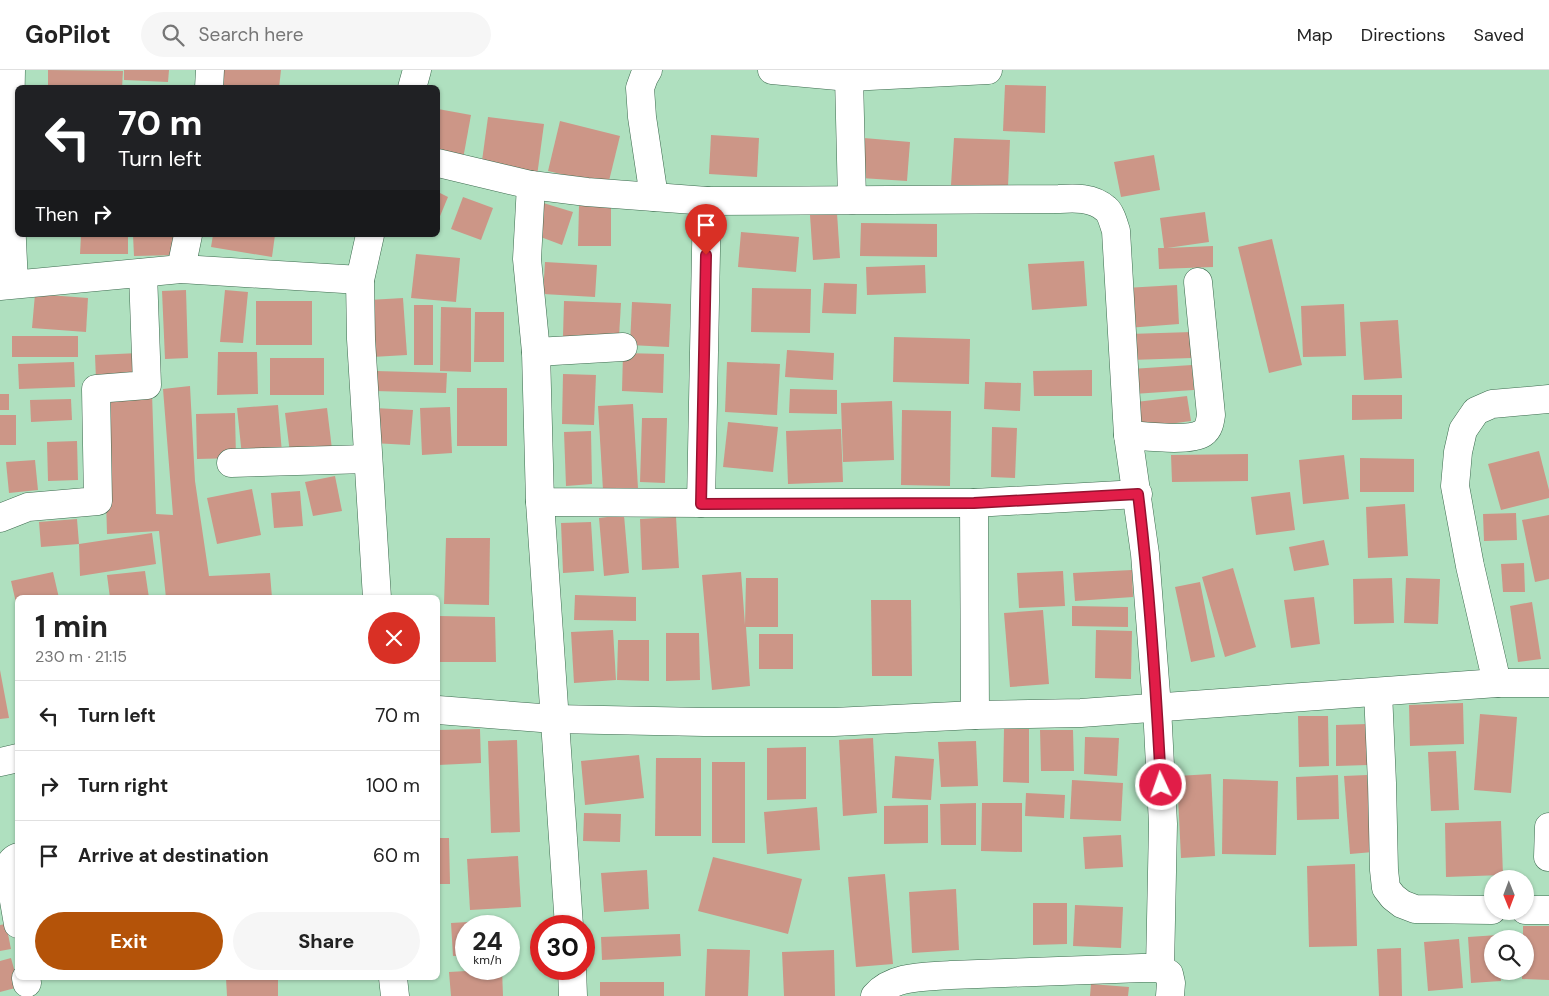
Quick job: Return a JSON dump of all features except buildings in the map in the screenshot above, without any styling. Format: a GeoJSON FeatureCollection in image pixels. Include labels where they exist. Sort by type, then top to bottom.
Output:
{"type":"FeatureCollection","features":[{"type":"Feature","properties":{"kind":"street"},"geometry":{"type":"LineString","coordinates":[[11,70],[5,176],[7,285],[181,269],[360,280]]}},
{"type":"Feature","properties":{"kind":"street"},"geometry":{"type":"LineString","coordinates":[[209,85],[210,70]]}},
{"type":"Feature","properties":{"kind":"street"},"geometry":{"type":"LineString","coordinates":[[413,85],[417,70]]}},
{"type":"Feature","properties":{"kind":"street"},"geometry":{"type":"LineString","coordinates":[[648,70],[640,88],[642,117],[654,197]]}},
{"type":"Feature","properties":{"kind":"street"},"geometry":{"type":"LineString","coordinates":[[772,70],[849,77],[988,70]]}},
{"type":"Feature","properties":{"kind":"street"},"geometry":{"type":"LineString","coordinates":[[849,77],[852,200]]}},
{"type":"Feature","properties":{"kind":"street"},"geometry":{"type":"LineString","coordinates":[[440,163],[531,185],[587,192],[707,201],[784,202],[1078,198],[1094,202],[1107,209],[1116,231],[1128,435],[1138,494],[1145,554],[1157,707],[1163,824],[1160,968]]}},
{"type":"Feature","properties":{"kind":"street"},"geometry":{"type":"LineString","coordinates":[[531,185],[528,259],[536,352],[540,502],[567,915]]}},
{"type":"Feature","properties":{"kind":"street"},"geometry":{"type":"LineString","coordinates":[[701,504],[707,201]]}},
{"type":"Feature","properties":{"kind":"street"},"geometry":{"type":"LineString","coordinates":[[181,269],[188,237]]}},
{"type":"Feature","properties":{"kind":"street"},"geometry":{"type":"LineString","coordinates":[[370,237],[360,280],[361,339],[377,595]]}},
{"type":"Feature","properties":{"kind":"street"},"geometry":{"type":"LineString","coordinates":[[0,518],[28,507],[98,501],[96,389],[147,385],[143,273]]}},
{"type":"Feature","properties":{"kind":"street"},"geometry":{"type":"LineString","coordinates":[[1128,435],[1183,438],[1198,436],[1208,428],[1210,415],[1198,282]]}},
{"type":"Feature","properties":{"kind":"street"},"geometry":{"type":"LineString","coordinates":[[536,352],[623,347]]}},
{"type":"Feature","properties":{"kind":"street"},"geometry":{"type":"LineString","coordinates":[[1497,683],[1470,566],[1455,486],[1458,452],[1463,430],[1476,411],[1492,404],[1549,399]]}},
{"type":"Feature","properties":{"kind":"street"},"geometry":{"type":"LineString","coordinates":[[231,463],[367,458]]}},
{"type":"Feature","properties":{"kind":"street"},"geometry":{"type":"LineString","coordinates":[[540,502],[701,504],[974,503],[1138,494]]}},
{"type":"Feature","properties":{"kind":"street"},"geometry":{"type":"LineString","coordinates":[[974,503],[975,715]]}},
{"type":"Feature","properties":{"kind":"street"},"geometry":{"type":"LineString","coordinates":[[440,710],[554,718],[704,722],[834,722],[975,715],[1081,713],[1497,683],[1549,683]]}},
{"type":"Feature","properties":{"kind":"street"},"geometry":{"type":"LineString","coordinates":[[1378,692],[1386,888],[1393,898],[1415,909],[1484,910]]}},
{"type":"Feature","properties":{"kind":"street"},"geometry":{"type":"LineString","coordinates":[[0,762],[15,759]]}},
{"type":"Feature","properties":{"kind":"street"},"geometry":{"type":"LineString","coordinates":[[1548,857],[1549,827]]}},
{"type":"Feature","properties":{"kind":"street"},"geometry":{"type":"LineString","coordinates":[[15,858],[12,859],[9,872],[15,907]]}},
{"type":"Feature","properties":{"kind":"street"},"geometry":{"type":"LineString","coordinates":[[1534,910],[1549,910]]}},
{"type":"Feature","properties":{"kind":"street"},"geometry":{"type":"LineString","coordinates":[[875,996],[888,984],[943,976],[1160,968],[1169,974],[1171,983],[1170,996]]}},
{"type":"Feature","properties":{"kind":"street"},"geometry":{"type":"LineString","coordinates":[[393,980],[395,996]]}},
{"type":"Feature","properties":{"kind":"street"},"geometry":{"type":"LineString","coordinates":[[572,980],[573,996]]}},
{"type":"Feature","properties":{"kind":"route"},"geometry":{"type":"LineString","coordinates":[[706,255],[701,504],[974,503],[1138,494],[1145,554],[1161,785]]}}]}
